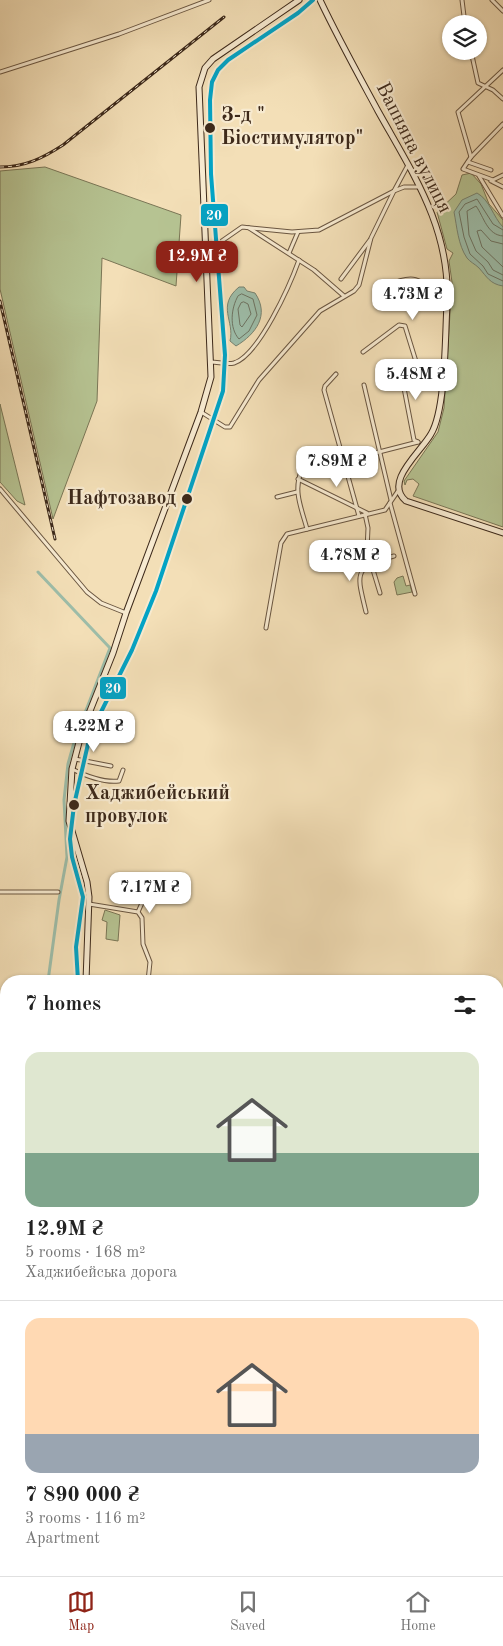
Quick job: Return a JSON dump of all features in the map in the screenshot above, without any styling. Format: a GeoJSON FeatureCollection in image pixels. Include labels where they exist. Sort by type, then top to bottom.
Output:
{"type":"FeatureCollection","features":[{"type":"Feature","properties":{"kind":"street"},"geometry":{"type":"LineString","coordinates":[[0,72],[119,34],[209,0]]}},
{"type":"Feature","properties":{"kind":"street"},"geometry":{"type":"LineString","coordinates":[[86,975],[89,904],[87,882],[70,821],[74,759],[82,731],[113,653],[210,383],[211,362],[199,87],[205,68],[213,58],[299,0]]}},
{"type":"Feature","properties":{"kind":"street","name":"Вапняна вулиця"},"geometry":{"type":"LineString","coordinates":[[320,0],[346,53],[432,209],[445,255],[448,276],[440,411],[432,434],[402,475],[398,491]]}},
{"type":"Feature","properties":{"kind":"street"},"geometry":{"type":"LineString","coordinates":[[462,0],[464,15]]}},
{"type":"Feature","properties":{"kind":"street"},"geometry":{"type":"LineString","coordinates":[[492,0],[503,11]]}},
{"type":"Feature","properties":{"kind":"street"},"geometry":{"type":"LineString","coordinates":[[473,60],[478,83],[503,99]]}},
{"type":"Feature","properties":{"kind":"street"},"geometry":{"type":"LineString","coordinates":[[471,157],[458,112],[503,70]]}},
{"type":"Feature","properties":{"kind":"street"},"geometry":{"type":"LineString","coordinates":[[503,124],[471,157],[464,168],[478,176],[493,180],[503,175]]}},
{"type":"Feature","properties":{"kind":"street"},"geometry":{"type":"LineString","coordinates":[[468,162],[490,170]]}},
{"type":"Feature","properties":{"kind":"street"},"geometry":{"type":"LineString","coordinates":[[341,279],[371,238],[408,165]]}},
{"type":"Feature","properties":{"kind":"street"},"geometry":{"type":"LineString","coordinates":[[478,176],[503,216]]}},
{"type":"Feature","properties":{"kind":"street"},"geometry":{"type":"LineString","coordinates":[[489,179],[503,187]]}},
{"type":"Feature","properties":{"kind":"street"},"geometry":{"type":"LineString","coordinates":[[206,248],[219,244],[239,228],[248,227],[298,232],[319,230],[394,191],[404,187],[420,187]]}},
{"type":"Feature","properties":{"kind":"street"},"geometry":{"type":"LineString","coordinates":[[248,227],[299,260],[328,281],[344,296]]}},
{"type":"Feature","properties":{"kind":"street"},"geometry":{"type":"LineString","coordinates":[[289,253],[298,232]]}},
{"type":"Feature","properties":{"kind":"street"},"geometry":{"type":"LineString","coordinates":[[201,412],[224,427],[230,426],[259,380],[320,311],[354,292],[359,285],[371,238]]}},
{"type":"Feature","properties":{"kind":"street"},"geometry":{"type":"LineString","coordinates":[[211,362],[234,362],[251,350],[264,335],[299,260]]}},
{"type":"Feature","properties":{"kind":"street"},"geometry":{"type":"LineString","coordinates":[[387,286],[397,281],[418,280],[424,282],[447,303]]}},
{"type":"Feature","properties":{"kind":"street"},"geometry":{"type":"LineString","coordinates":[[364,352],[399,325],[405,326],[422,381],[442,380]]}},
{"type":"Feature","properties":{"kind":"street"},"geometry":{"type":"LineString","coordinates":[[399,362],[414,440],[423,446]]}},
{"type":"Feature","properties":{"kind":"street"},"geometry":{"type":"LineString","coordinates":[[336,374],[325,386],[324,390],[359,516]]}},
{"type":"Feature","properties":{"kind":"street"},"geometry":{"type":"LineString","coordinates":[[364,385],[390,501],[415,594]]}},
{"type":"Feature","properties":{"kind":"street"},"geometry":{"type":"LineString","coordinates":[[307,529],[297,492],[298,479],[301,472],[418,442]]}},
{"type":"Feature","properties":{"kind":"street"},"geometry":{"type":"LineString","coordinates":[[298,479],[355,506],[366,514],[370,562],[380,593]]}},
{"type":"Feature","properties":{"kind":"street"},"geometry":{"type":"LineString","coordinates":[[0,489],[87,592],[109,607],[126,613]]}},
{"type":"Feature","properties":{"kind":"street"},"geometry":{"type":"LineString","coordinates":[[266,628],[281,543],[287,534],[385,510],[398,491],[406,500],[503,533]]}},
{"type":"Feature","properties":{"kind":"street"},"geometry":{"type":"LineString","coordinates":[[277,496],[297,492]]}},
{"type":"Feature","properties":{"kind":"street"},"geometry":{"type":"LineString","coordinates":[[366,612],[360,578],[366,564],[394,556]]}},
{"type":"Feature","properties":{"kind":"street"},"geometry":{"type":"LineString","coordinates":[[74,759],[111,766]]}},
{"type":"Feature","properties":{"kind":"street"},"geometry":{"type":"LineString","coordinates":[[72,769],[86,776],[113,782],[119,781],[123,770]]}},
{"type":"Feature","properties":{"kind":"street"},"geometry":{"type":"LineString","coordinates":[[0,892],[58,892]]}},
{"type":"Feature","properties":{"kind":"street"},"geometry":{"type":"LineString","coordinates":[[138,912],[142,903]]}},
{"type":"Feature","properties":{"kind":"street"},"geometry":{"type":"LineString","coordinates":[[89,904],[138,912],[142,918],[143,944],[150,962],[149,975]]}},
{"type":"Feature","properties":{"kind":"shaded area"},"geometry":{"type":"Polygon","coordinates":[[[45,167],[181,215],[176,286],[102,258],[97,401],[53,519],[0,289],[0,171],[45,167]]]}},
{"type":"Feature","properties":{"kind":"shaded area"},"geometry":{"type":"Polygon","coordinates":[[[471,173],[481,184],[489,204],[503,220],[503,527],[413,496],[419,484],[413,479],[407,480],[405,485],[404,481],[438,432],[444,408],[452,282],[449,261],[453,253],[447,249],[437,212],[456,194],[462,175],[471,173]]]}},
{"type":"Feature","properties":{"kind":"shaded area"},"geometry":{"type":"Polygon","coordinates":[[[0,404],[25,505],[17,501],[0,482],[0,404]]]}},
{"type":"Feature","properties":{"kind":"shaded area"},"geometry":{"type":"Polygon","coordinates":[[[403,576],[406,586],[410,585],[412,592],[397,595],[394,582],[397,578],[403,576]]]}},
{"type":"Feature","properties":{"kind":"shaded area"},"geometry":{"type":"Polygon","coordinates":[[[105,910],[120,915],[118,941],[106,939],[107,922],[102,920],[105,910]]]}},
{"type":"Feature","properties":{"kind":"water"},"geometry":{"type":"Polygon","coordinates":[[[477,193],[485,200],[503,227],[503,286],[492,282],[468,259],[460,242],[454,212],[462,200],[477,193]]]}},
{"type":"Feature","properties":{"kind":"water"},"geometry":{"type":"Polygon","coordinates":[[[239,287],[244,287],[247,291],[255,293],[259,301],[261,316],[259,323],[250,336],[236,346],[230,341],[231,334],[227,307],[232,294],[239,287]]]}},
{"type":"Feature","properties":{"kind":"waterway"},"geometry":{"type":"LineString","coordinates":[[38,572],[110,648],[75,739],[68,764],[64,800],[67,857],[49,975]]}},
{"type":"Feature","properties":{"kind":"railway"},"geometry":{"type":"LineString","coordinates":[[0,167],[9,167],[33,161],[63,145],[224,17]]}},
{"type":"Feature","properties":{"kind":"railway"},"geometry":{"type":"LineString","coordinates":[[0,301],[55,539]]}},
{"type":"Feature","properties":{"kind":"transit line","name":"20"},"geometry":{"type":"LineString","coordinates":[[78,975],[76,947],[83,897],[72,857],[70,839],[74,805],[88,744],[94,726],[132,650],[156,591],[223,391],[225,355],[211,174],[210,100],[212,82],[218,70],[228,60],[298,13],[313,0]]}},
{"type":"Feature","properties":{"kind":"place","name":"З-д \" Біостимулятор\""},"geometry":{"type":"Point","coordinates":[210,128]}},
{"type":"Feature","properties":{"kind":"place","name":"Нафтозавод"},"geometry":{"type":"Point","coordinates":[187,499]}},
{"type":"Feature","properties":{"kind":"place","name":"Хаджибейський провулок"},"geometry":{"type":"Point","coordinates":[74,805]}}]}
